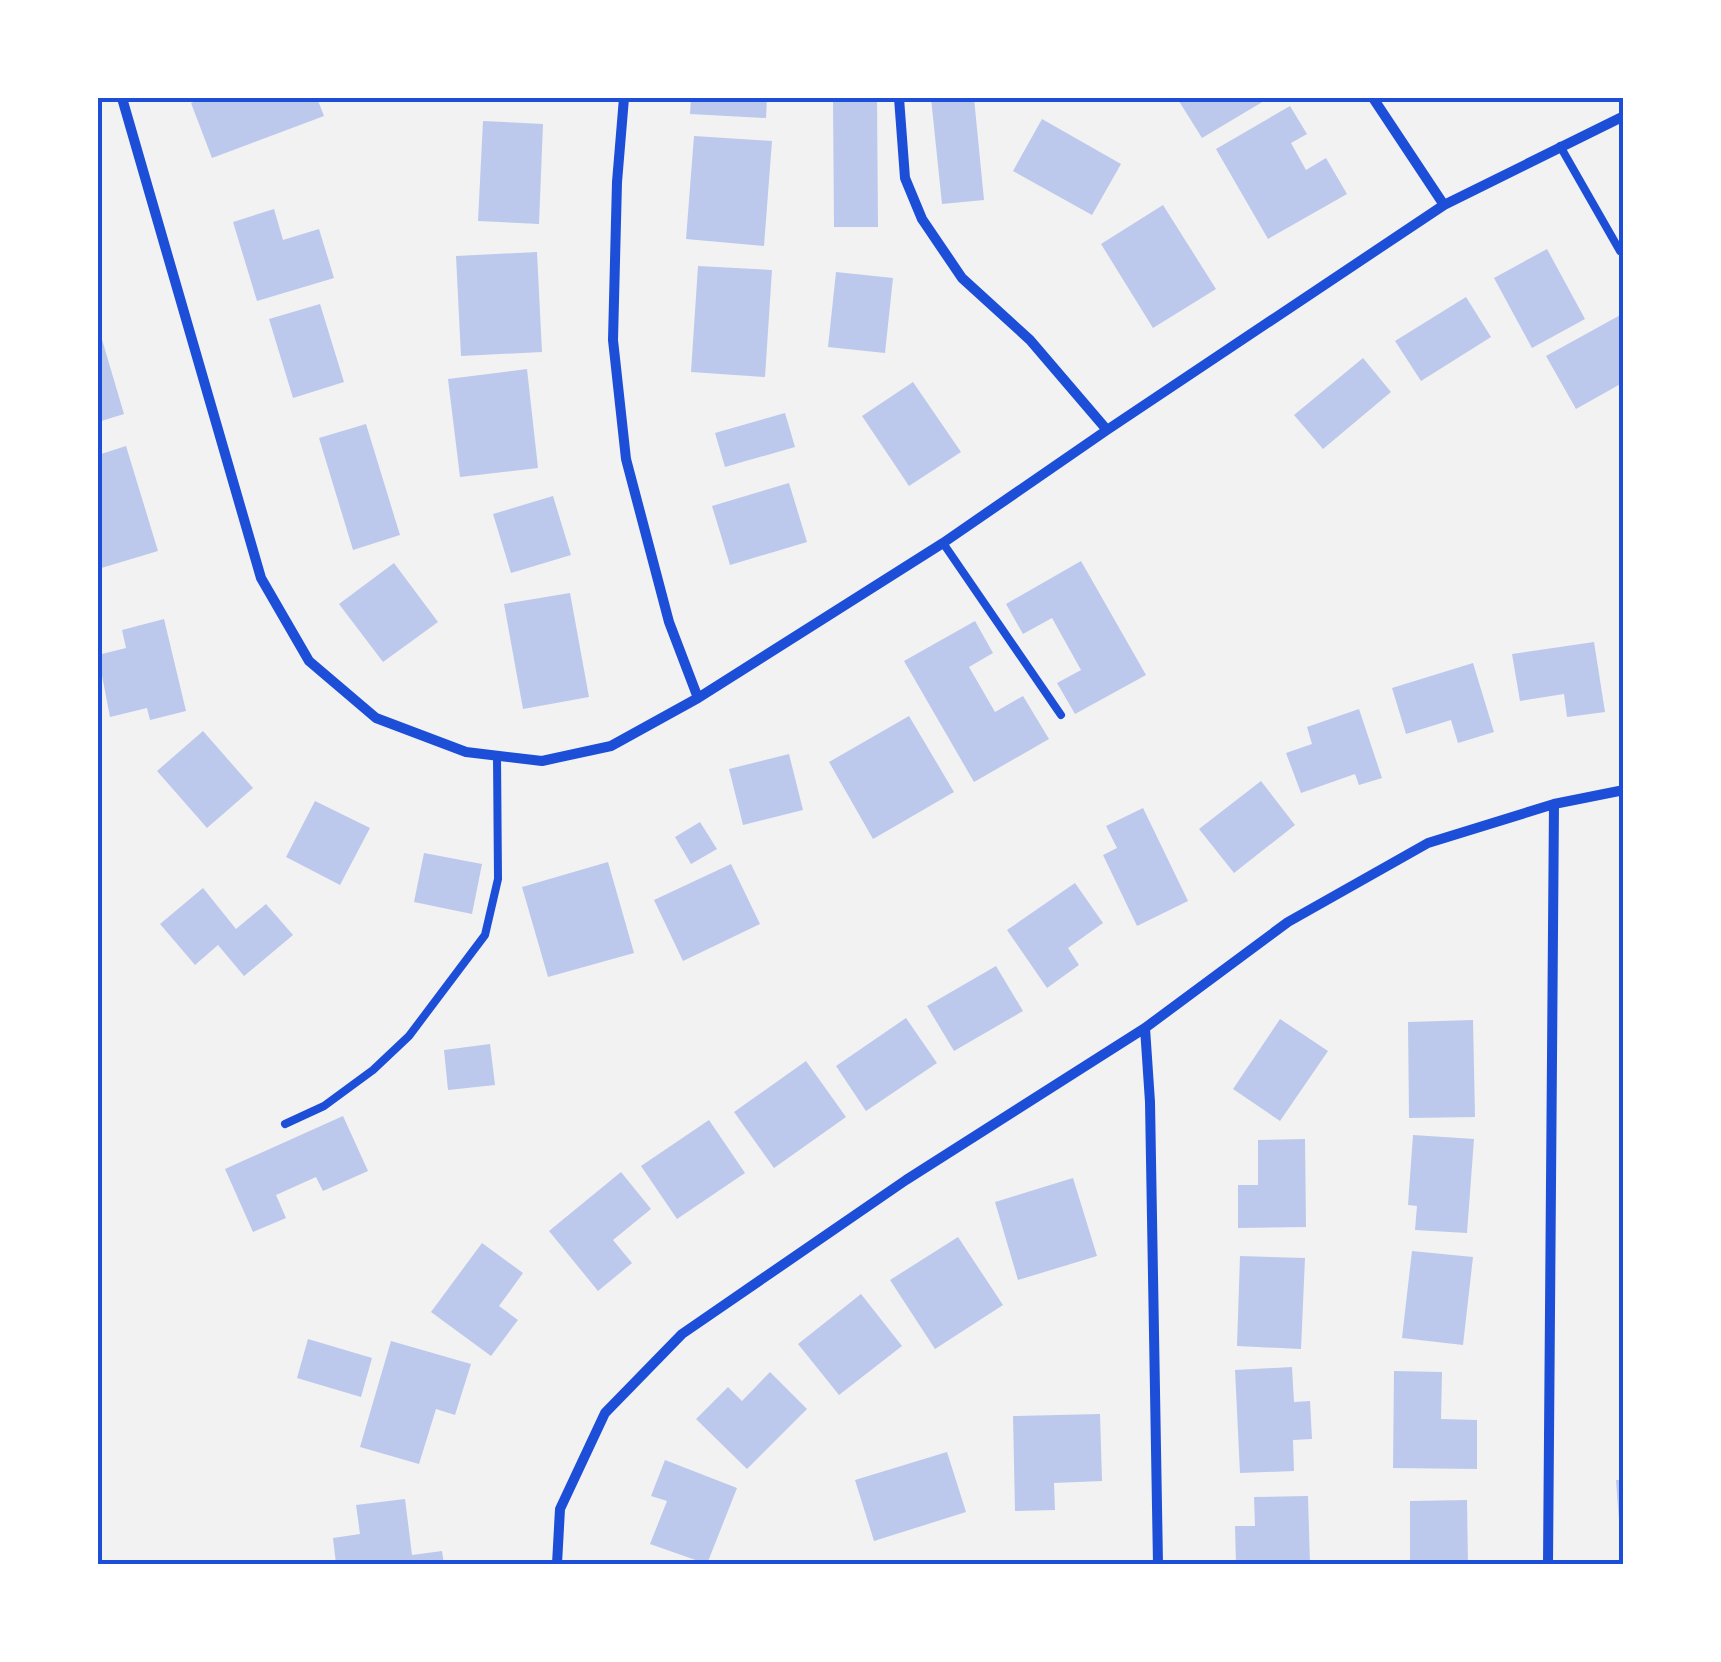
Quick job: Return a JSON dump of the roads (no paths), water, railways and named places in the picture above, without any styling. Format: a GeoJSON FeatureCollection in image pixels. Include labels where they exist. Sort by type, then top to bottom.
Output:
{"type":"FeatureCollection","features":[{"type":"Feature","properties":{"kind":"street"},"geometry":{"type":"LineString","coordinates":[[122,98],[261,578],[309,660],[376,718],[466,752],[542,761],[611,746],[698,698],[943,543],[1444,205],[1624,116]]}},
{"type":"Feature","properties":{"kind":"street"},"geometry":{"type":"LineString","coordinates":[[624,98],[617,182],[613,340],[626,460],[669,622],[698,698]]}},
{"type":"Feature","properties":{"kind":"street"},"geometry":{"type":"LineString","coordinates":[[899,98],[906,178],[922,219],[962,278],[1030,340],[1107,430]]}},
{"type":"Feature","properties":{"kind":"street"},"geometry":{"type":"LineString","coordinates":[[1373,98],[1444,205]]}},
{"type":"Feature","properties":{"kind":"street"},"geometry":{"type":"LineString","coordinates":[[557,1564],[560,1509],[605,1414],[682,1334],[906,1180],[1144,1028],[1288,922],[1428,843],[1554,804],[1624,790]]}},
{"type":"Feature","properties":{"kind":"street"},"geometry":{"type":"LineString","coordinates":[[1548,1564],[1554,804]]}},
{"type":"Feature","properties":{"kind":"street"},"geometry":{"type":"LineString","coordinates":[[1144,1028],[1150,1102],[1158,1564]]}},
{"type":"Feature","properties":{"kind":"lane"},"geometry":{"type":"LineString","coordinates":[[1560,146],[1620,251],[1624,249]]}},
{"type":"Feature","properties":{"kind":"lane"},"geometry":{"type":"LineString","coordinates":[[943,543],[1061,714]]}},
{"type":"Feature","properties":{"kind":"lane"},"geometry":{"type":"LineString","coordinates":[[285,1124],[324,1106],[373,1070],[409,1036],[485,935],[498,879],[496,756]]}}]}
